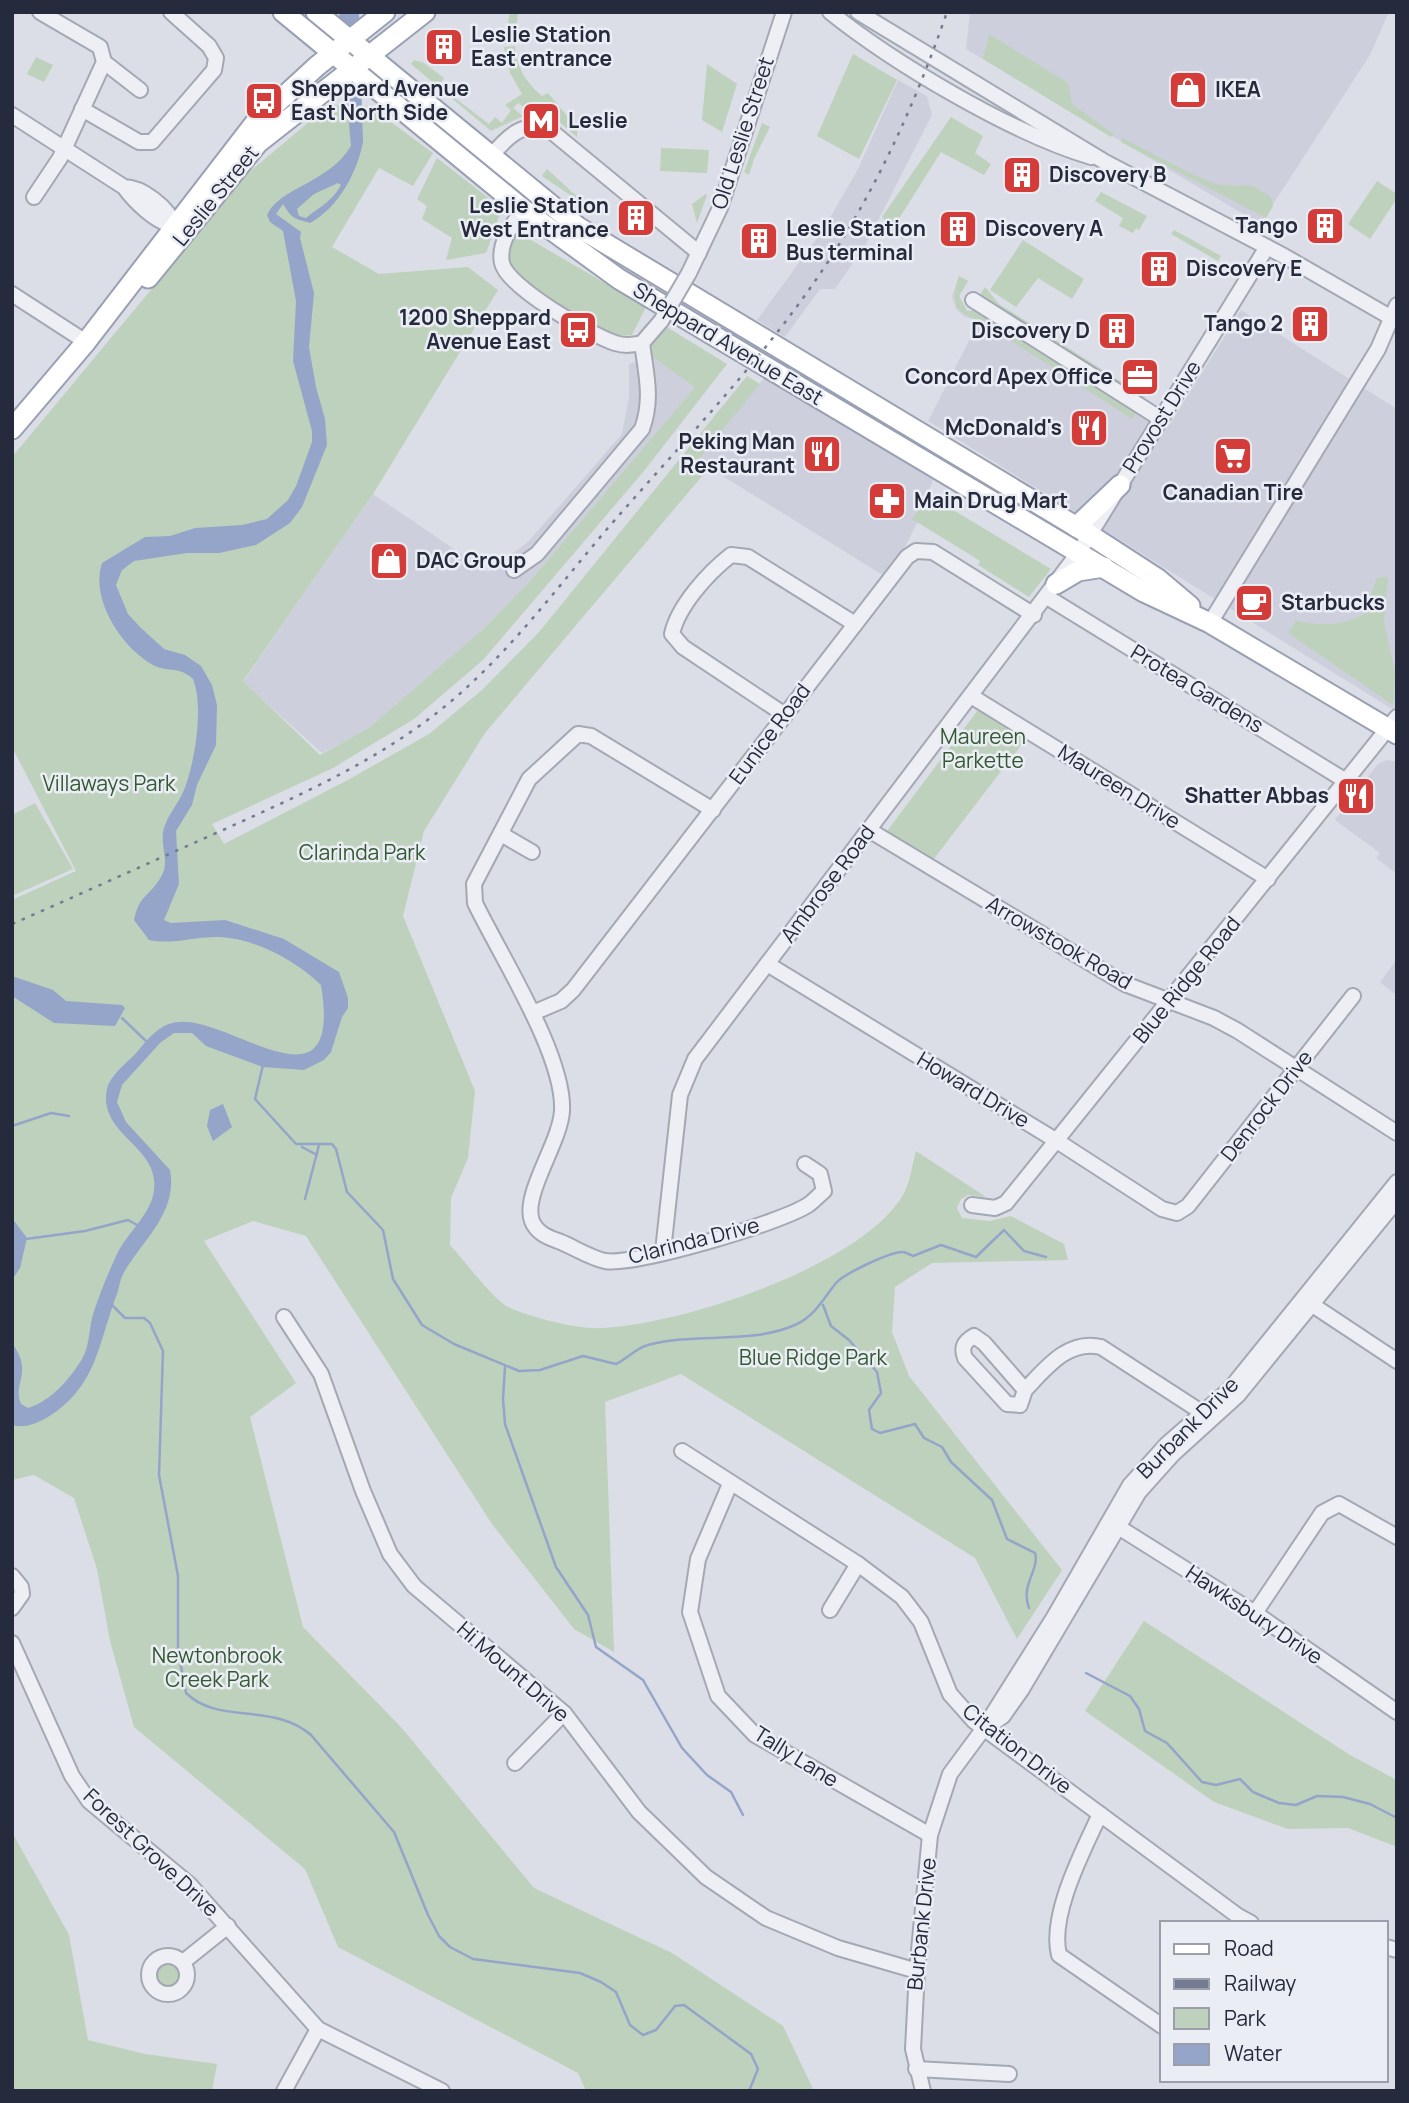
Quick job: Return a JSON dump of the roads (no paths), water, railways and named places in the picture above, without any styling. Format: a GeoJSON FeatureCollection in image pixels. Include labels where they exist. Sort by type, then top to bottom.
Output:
{"type":"FeatureCollection","features":[{"type":"Feature","properties":{"kind":"main road","name":"Sheppard Avenue East"},"geometry":{"type":"LineString","coordinates":[[283,12],[351,71],[524,210],[619,279],[1144,592],[1210,623],[1394,727]]}},
{"type":"Feature","properties":{"kind":"main road","name":"Sheppard Avenue East"},"geometry":{"type":"LineString","coordinates":[[316,12],[578,227],[1083,531],[1158,579],[1210,623]]}},
{"type":"Feature","properties":{"kind":"main road","name":"Leslie Street"},"geometry":{"type":"LineString","coordinates":[[12,429],[86,342],[160,265],[180,229],[254,124],[332,54],[385,12]]}},
{"type":"Feature","properties":{"kind":"main road","name":"Leslie Street"},"geometry":{"type":"LineString","coordinates":[[180,229],[258,143],[425,12]]}},
{"type":"Feature","properties":{"kind":"main road"},"geometry":{"type":"LineString","coordinates":[[1083,531],[1120,485]]}},
{"type":"Feature","properties":{"kind":"main road"},"geometry":{"type":"LineString","coordinates":[[1051,591],[1078,571],[1104,567]]}},
{"type":"Feature","properties":{"kind":"street"},"geometry":{"type":"LineString","coordinates":[[40,12],[100,47],[104,62],[140,90]]}},
{"type":"Feature","properties":{"kind":"street"},"geometry":{"type":"LineString","coordinates":[[82,109],[139,142],[152,142],[214,70],[216,58],[209,46],[171,12]]}},
{"type":"Feature","properties":{"kind":"street","name":"Old Leslie Street"},"geometry":{"type":"LineString","coordinates":[[642,343],[661,321],[689,273],[720,208],[784,12]]}},
{"type":"Feature","properties":{"kind":"street"},"geometry":{"type":"LineString","coordinates":[[830,12],[904,62],[997,116],[1071,151],[1105,162]]}},
{"type":"Feature","properties":{"kind":"street"},"geometry":{"type":"LineString","coordinates":[[858,12],[1105,162],[1395,315],[1378,349],[1210,623]]}},
{"type":"Feature","properties":{"kind":"street"},"geometry":{"type":"LineString","coordinates":[[33,197],[60,158],[63,146],[104,62]]}},
{"type":"Feature","properties":{"kind":"street"},"geometry":{"type":"LineString","coordinates":[[12,115],[124,187],[130,196],[165,224],[180,229]]}},
{"type":"Feature","properties":{"kind":"street"},"geometry":{"type":"LineString","coordinates":[[492,155],[505,139],[521,129],[535,127],[551,131],[699,253]]}},
{"type":"Feature","properties":{"kind":"street"},"geometry":{"type":"LineString","coordinates":[[514,570],[537,554],[642,429],[649,410],[642,343],[627,346],[606,339],[516,284],[501,262],[503,241],[524,210]]}},
{"type":"Feature","properties":{"kind":"street","name":"Provost Drive"},"geometry":{"type":"LineString","coordinates":[[1120,485],[1267,247]]}},
{"type":"Feature","properties":{"kind":"street"},"geometry":{"type":"LineString","coordinates":[[12,294],[86,342]]}},
{"type":"Feature","properties":{"kind":"street"},"geometry":{"type":"LineString","coordinates":[[973,300],[1161,419]]}},
{"type":"Feature","properties":{"kind":"street"},"geometry":{"type":"LineString","coordinates":[[1079,552],[1083,531]]}},
{"type":"Feature","properties":{"kind":"street","name":"Eunice Road"},"geometry":{"type":"LineString","coordinates":[[533,1013],[561,1001],[573,990],[898,566],[916,551],[933,552],[1034,615]]}},
{"type":"Feature","properties":{"kind":"street","name":"Ambrose Road"},"geometry":{"type":"LineString","coordinates":[[663,1251],[680,1095],[695,1059],[769,965],[1079,552]]}},
{"type":"Feature","properties":{"kind":"street"},"geometry":{"type":"LineString","coordinates":[[785,715],[683,647],[672,634],[674,622],[716,567],[731,555],[748,557],[855,624]]}},
{"type":"Feature","properties":{"kind":"street","name":"Protea Gardens"},"geometry":{"type":"LineString","coordinates":[[1051,591],[1346,781]]}},
{"type":"Feature","properties":{"kind":"street","name":"Maureen Drive"},"geometry":{"type":"LineString","coordinates":[[971,696],[1268,879]]}},
{"type":"Feature","properties":{"kind":"street","name":"Blue Ridge Road"},"geometry":{"type":"LineString","coordinates":[[972,1205],[995,1208],[1006,1203],[1346,781],[1394,727]]}},
{"type":"Feature","properties":{"kind":"street","name":"Clarinda Drive"},"geometry":{"type":"LineString","coordinates":[[713,810],[591,736],[578,734],[528,779],[474,884],[475,903],[533,1013],[558,1078],[562,1112],[552,1149],[529,1207],[533,1224],[543,1235],[605,1261],[634,1260],[755,1228],[808,1205],[824,1191],[820,1174],[805,1164]]}},
{"type":"Feature","properties":{"kind":"street","name":"Arrowstook Road"},"geometry":{"type":"LineString","coordinates":[[869,830],[1125,984],[1214,1018],[1397,1133]]}},
{"type":"Feature","properties":{"kind":"street"},"geometry":{"type":"LineString","coordinates":[[501,834],[532,852]]}},
{"type":"Feature","properties":{"kind":"street","name":"Howard Drive"},"geometry":{"type":"LineString","coordinates":[[769,965],[1057,1141],[1162,1209],[1177,1213]]}},
{"type":"Feature","properties":{"kind":"street","name":"Denrock Drive"},"geometry":{"type":"LineString","coordinates":[[1177,1213],[1188,1206],[1353,996]]}},
{"type":"Feature","properties":{"kind":"street","name":"Burbank Drive"},"geometry":{"type":"LineString","coordinates":[[923,2091],[913,2049],[917,1971],[930,1835],[950,1774],[984,1728],[1003,1716],[1022,1689],[1114,1524],[1139,1492],[1208,1417],[1238,1395],[1397,1182]]}},
{"type":"Feature","properties":{"kind":"street","name":"Burbank Drive"},"geometry":{"type":"LineString","coordinates":[[1308,1301],[1397,1200]]}},
{"type":"Feature","properties":{"kind":"street"},"geometry":{"type":"LineString","coordinates":[[1308,1301],[1397,1361]]}},
{"type":"Feature","properties":{"kind":"street","name":"Hi Mount Drive"},"geometry":{"type":"LineString","coordinates":[[284,1317],[321,1374],[363,1491],[390,1554],[414,1586],[564,1713],[639,1812],[706,1877],[766,1918],[838,1948],[917,1971]]}},
{"type":"Feature","properties":{"kind":"street"},"geometry":{"type":"LineString","coordinates":[[1025,1390],[974,1336],[965,1342],[962,1350],[964,1358],[1007,1405],[1020,1405],[1025,1390],[1065,1352],[1085,1343],[1101,1347],[1208,1417]]}},
{"type":"Feature","properties":{"kind":"street"},"geometry":{"type":"LineString","coordinates":[[984,1377],[1000,1362]]}},
{"type":"Feature","properties":{"kind":"street","name":"Citation Drive"},"geometry":{"type":"LineString","coordinates":[[682,1451],[858,1564],[902,1597],[921,1622],[950,1694],[984,1728],[1248,1921]]}},
{"type":"Feature","properties":{"kind":"street","name":"Tally Lane"},"geometry":{"type":"LineString","coordinates":[[730,1484],[698,1559],[690,1612],[718,1696],[755,1735],[930,1835]]}},
{"type":"Feature","properties":{"kind":"street"},"geometry":{"type":"LineString","coordinates":[[1255,1613],[1322,1513],[1339,1504],[1397,1537]]}},
{"type":"Feature","properties":{"kind":"street","name":"Hawksbury Drive"},"geometry":{"type":"LineString","coordinates":[[1114,1524],[1255,1613],[1397,1712]]}},
{"type":"Feature","properties":{"kind":"street"},"geometry":{"type":"LineString","coordinates":[[830,1610],[858,1564]]}},
{"type":"Feature","properties":{"kind":"street"},"geometry":{"type":"LineString","coordinates":[[12,1576],[22,1594],[12,1608]]}},
{"type":"Feature","properties":{"kind":"street","name":"Forest Grove Drive"},"geometry":{"type":"LineString","coordinates":[[12,1643],[72,1776],[89,1801],[190,1885],[318,2029],[442,2091]]}},
{"type":"Feature","properties":{"kind":"street"},"geometry":{"type":"LineString","coordinates":[[515,1763],[564,1713]]}},
{"type":"Feature","properties":{"kind":"street"},"geometry":{"type":"LineString","coordinates":[[1100,1814],[1059,1915],[1055,1938],[1059,1955],[1160,2025]]}},
{"type":"Feature","properties":{"kind":"street"},"geometry":{"type":"LineString","coordinates":[[183,1962],[228,1926]]}},
{"type":"Feature","properties":{"kind":"street"},"geometry":{"type":"LineString","coordinates":[[284,2091],[318,2029]]}},
{"type":"Feature","properties":{"kind":"street"},"geometry":{"type":"LineString","coordinates":[[916,2068],[1009,2074]]}},
{"type":"Feature","properties":{"kind":"water"},"geometry":{"type":"Polygon","coordinates":[[[339,12],[359,12],[363,142],[360,154],[345,188],[320,216],[310,223],[299,220],[291,215],[283,204],[276,214],[301,232],[300,238],[314,293],[309,347],[325,419],[327,445],[302,507],[290,523],[256,545],[219,553],[187,553],[134,561],[122,570],[116,585],[128,614],[140,627],[164,649],[185,655],[201,666],[212,685],[217,705],[216,745],[197,785],[192,805],[176,831],[179,884],[164,920],[171,923],[225,920],[284,939],[339,972],[348,998],[348,1008],[342,1017],[331,1052],[324,1060],[304,1070],[263,1067],[206,1046],[192,1033],[174,1033],[160,1043],[122,1085],[117,1102],[126,1122],[170,1170],[169,1200],[157,1225],[123,1274],[99,1350],[76,1393],[48,1417],[26,1426],[12,1425],[12,1343],[21,1362],[19,1396],[21,1404],[28,1408],[59,1389],[82,1359],[94,1311],[110,1269],[122,1245],[142,1219],[152,1200],[154,1179],[150,1167],[144,1156],[117,1127],[106,1103],[107,1089],[115,1074],[155,1032],[172,1023],[201,1024],[278,1052],[300,1054],[316,1047],[323,1025],[321,985],[274,952],[232,938],[210,937],[166,942],[149,940],[134,920],[139,905],[158,882],[164,869],[164,828],[188,779],[195,750],[198,704],[193,679],[182,672],[153,665],[130,647],[111,621],[104,606],[99,577],[102,563],[145,537],[170,536],[195,528],[242,525],[267,519],[288,500],[312,442],[312,431],[293,361],[296,301],[283,231],[270,222],[267,215],[283,198],[330,168],[351,146],[339,12]],[[338,183],[314,194],[297,209],[299,216],[306,218],[330,200],[341,185],[338,183]]]}},
{"type":"Feature","properties":{"kind":"water"},"geometry":{"type":"Polygon","coordinates":[[[12,976],[53,990],[66,1001],[122,1005],[125,1008],[115,1026],[54,1023],[12,996],[12,976]]]}},
{"type":"Feature","properties":{"kind":"water"},"geometry":{"type":"Polygon","coordinates":[[[223,1104],[232,1127],[213,1141],[207,1126],[210,1110],[223,1104]]]}},
{"type":"Feature","properties":{"kind":"water"},"geometry":{"type":"Polygon","coordinates":[[[12,1218],[27,1238],[20,1268],[12,1280],[12,1218]]]}},
{"type":"Feature","properties":{"kind":"waterway"},"geometry":{"type":"LineString","coordinates":[[122,1018],[147,1042]]}},
{"type":"Feature","properties":{"kind":"waterway"},"geometry":{"type":"LineString","coordinates":[[263,1065],[255,1099],[296,1144],[332,1144],[336,1149],[347,1192],[383,1230],[393,1279],[422,1325],[454,1344],[519,1371],[540,1370],[583,1356],[616,1364],[644,1346],[666,1341],[741,1337],[777,1331],[808,1317],[836,1283],[848,1274],[897,1253],[904,1252],[913,1256],[941,1245],[976,1257],[1004,1230],[1024,1251],[1046,1257]]}},
{"type":"Feature","properties":{"kind":"waterway"},"geometry":{"type":"LineString","coordinates":[[12,1126],[51,1113],[69,1116]]}},
{"type":"Feature","properties":{"kind":"waterway"},"geometry":{"type":"LineString","coordinates":[[305,1199],[319,1145]]}},
{"type":"Feature","properties":{"kind":"waterway"},"geometry":{"type":"LineString","coordinates":[[302,1147],[317,1155]]}},
{"type":"Feature","properties":{"kind":"waterway"},"geometry":{"type":"LineString","coordinates":[[26,1239],[85,1231],[128,1220],[139,1226]]}},
{"type":"Feature","properties":{"kind":"waterway"},"geometry":{"type":"LineString","coordinates":[[112,1305],[125,1318],[144,1318],[150,1323],[163,1351],[159,1475],[178,1576],[178,1650],[186,1693],[199,1703],[230,1712],[280,1719],[311,1735],[394,1832],[428,1915],[439,1936],[450,1947],[473,1959],[580,1973],[601,1982],[616,1992],[630,2025],[643,2035],[656,2030],[675,2006],[684,2005],[751,2054],[758,2069],[749,2091]]}},
{"type":"Feature","properties":{"kind":"waterway"},"geometry":{"type":"LineString","coordinates":[[823,1305],[831,1326],[849,1340],[877,1372],[881,1393],[869,1410],[872,1429],[880,1433],[915,1424],[924,1438],[942,1447],[951,1462],[992,1500],[1007,1539],[1035,1553],[1035,1565],[1027,1592],[1029,1608]]}},
{"type":"Feature","properties":{"kind":"waterway"},"geometry":{"type":"LineString","coordinates":[[505,1367],[505,1424],[556,1567],[588,1615],[596,1647],[643,1680],[682,1748],[707,1775],[731,1792],[743,1815]]}},
{"type":"Feature","properties":{"kind":"waterway"},"geometry":{"type":"LineString","coordinates":[[1086,1673],[1130,1696],[1139,1709],[1145,1731],[1167,1743],[1202,1782],[1216,1785],[1240,1779],[1253,1792],[1279,1803],[1296,1805],[1317,1796],[1343,1797],[1370,1804],[1397,1818]]}},
{"type":"Feature","properties":{"kind":"railway"},"geometry":{"type":"LineString","coordinates":[[12,924],[248,819],[345,772],[415,729],[443,708],[494,661],[755,360],[810,288],[835,251],[884,164],[924,74],[947,12]]}},
{"type":"Feature","properties":{"kind":"place","name":"Leslie Station East entrance"},"geometry":{"type":"Point","coordinates":[444,47]}},
{"type":"Feature","properties":{"kind":"place","name":"IKEA"},"geometry":{"type":"Point","coordinates":[1188,90]}},
{"type":"Feature","properties":{"kind":"place","name":"Sheppard Avenue East North Side"},"geometry":{"type":"Point","coordinates":[264,101]}},
{"type":"Feature","properties":{"kind":"place","name":"Leslie"},"geometry":{"type":"Point","coordinates":[541,121]}},
{"type":"Feature","properties":{"kind":"place","name":"Discovery B"},"geometry":{"type":"Point","coordinates":[1022,175]}},
{"type":"Feature","properties":{"kind":"place","name":"Leslie Station West Entrance"},"geometry":{"type":"Point","coordinates":[636,218]}},
{"type":"Feature","properties":{"kind":"place","name":"Tango"},"geometry":{"type":"Point","coordinates":[1325,226]}},
{"type":"Feature","properties":{"kind":"place","name":"Discovery A"},"geometry":{"type":"Point","coordinates":[958,229]}},
{"type":"Feature","properties":{"kind":"place","name":"Leslie Station Bus terminal"},"geometry":{"type":"Point","coordinates":[759,241]}},
{"type":"Feature","properties":{"kind":"place","name":"Discovery E"},"geometry":{"type":"Point","coordinates":[1159,269]}},
{"type":"Feature","properties":{"kind":"place","name":"Tango 2"},"geometry":{"type":"Point","coordinates":[1310,324]}},
{"type":"Feature","properties":{"kind":"place","name":"1200 Sheppard Avenue East"},"geometry":{"type":"Point","coordinates":[578,330]}},
{"type":"Feature","properties":{"kind":"place","name":"Discovery D"},"geometry":{"type":"Point","coordinates":[1117,331]}},
{"type":"Feature","properties":{"kind":"place","name":"Concord Apex Office"},"geometry":{"type":"Point","coordinates":[1140,377]}},
{"type":"Feature","properties":{"kind":"place","name":"McDonald's"},"geometry":{"type":"Point","coordinates":[1089,428]}},
{"type":"Feature","properties":{"kind":"place","name":"Peking Man Restaurant"},"geometry":{"type":"Point","coordinates":[822,454]}},
{"type":"Feature","properties":{"kind":"place","name":"Canadian Tire"},"geometry":{"type":"Point","coordinates":[1233,456]}},
{"type":"Feature","properties":{"kind":"place","name":"Main Drug Mart"},"geometry":{"type":"Point","coordinates":[887,501]}},
{"type":"Feature","properties":{"kind":"place","name":"DAC Group"},"geometry":{"type":"Point","coordinates":[389,561]}},
{"type":"Feature","properties":{"kind":"place","name":"Starbucks"},"geometry":{"type":"Point","coordinates":[1254,603]}},
{"type":"Feature","properties":{"kind":"place","name":"Shatter Abbas"},"geometry":{"type":"Point","coordinates":[1356,796]}},
{"type":"Feature","properties":{"kind":"park label","name":"Maureen Parkette"},"geometry":{"type":"Point","coordinates":[983,749]}},
{"type":"Feature","properties":{"kind":"park label","name":"Villaways Park"},"geometry":{"type":"Point","coordinates":[109,784]}},
{"type":"Feature","properties":{"kind":"park label","name":"Clarinda Park"},"geometry":{"type":"Point","coordinates":[362,853]}},
{"type":"Feature","properties":{"kind":"park label","name":"Blue Ridge Park"},"geometry":{"type":"Point","coordinates":[813,1358]}},
{"type":"Feature","properties":{"kind":"park label","name":"Newtonbrook Creek Park"},"geometry":{"type":"Point","coordinates":[217,1668]}}]}
